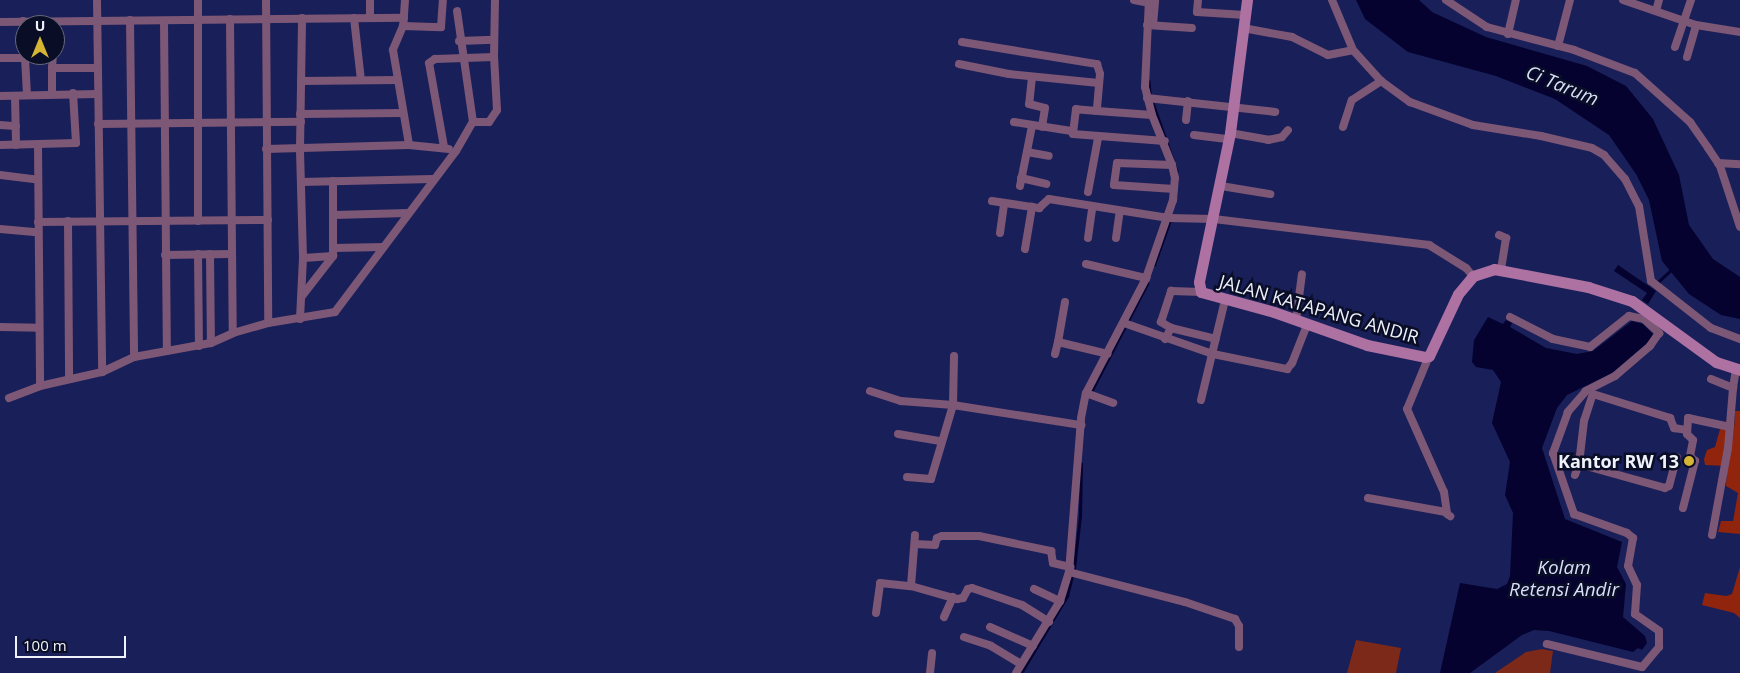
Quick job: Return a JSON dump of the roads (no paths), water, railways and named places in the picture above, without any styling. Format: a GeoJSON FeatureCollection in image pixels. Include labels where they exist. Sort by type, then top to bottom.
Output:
{"type":"FeatureCollection","features":[{"type":"Feature","properties":{"kind":"street"},"geometry":{"type":"LineString","coordinates":[[97,0],[102,372]]}},
{"type":"Feature","properties":{"kind":"street"},"geometry":{"type":"LineString","coordinates":[[198,0],[198,221]]}},
{"type":"Feature","properties":{"kind":"street"},"geometry":{"type":"LineString","coordinates":[[266,0],[265,121],[268,220],[268,323]]}},
{"type":"Feature","properties":{"kind":"street"},"geometry":{"type":"LineString","coordinates":[[370,0],[370,17]]}},
{"type":"Feature","properties":{"kind":"street"},"geometry":{"type":"LineString","coordinates":[[405,0],[403,22],[393,47],[408,146]]}},
{"type":"Feature","properties":{"kind":"street"},"geometry":{"type":"LineString","coordinates":[[65,23],[130,20],[370,17],[441,27],[443,0]]}},
{"type":"Feature","properties":{"kind":"street"},"geometry":{"type":"LineString","coordinates":[[473,122],[489,122],[497,110],[494,57],[495,0]]}},
{"type":"Feature","properties":{"kind":"street"},"geometry":{"type":"LineString","coordinates":[[1016,673],[1049,622],[1071,572],[1081,425],[1089,394],[1108,354],[1127,324],[1171,219],[1174,189],[1172,165],[1152,115],[1149,99],[1149,25],[1151,1],[1134,0]]}},
{"type":"Feature","properties":{"kind":"street"},"geometry":{"type":"LineString","coordinates":[[1198,0],[1197,12],[1245,15]]}},
{"type":"Feature","properties":{"kind":"street","name":"JALAN KATAPANG ANDIR"},"geometry":{"type":"LineString","coordinates":[[1247,0],[1231,106],[1229,136],[1214,219],[1199,282],[1201,292],[1296,320],[1367,345],[1418,357],[1429,356],[1455,300],[1473,276]]}},
{"type":"Feature","properties":{"kind":"street"},"geometry":{"type":"LineString","coordinates":[[1332,0],[1353,50],[1381,81],[1410,102],[1469,124],[1542,136],[1592,148],[1604,155],[1622,174],[1640,206],[1651,281],[1711,328],[1740,339]]}},
{"type":"Feature","properties":{"kind":"street"},"geometry":{"type":"LineString","coordinates":[[1446,0],[1487,27],[1558,46],[1635,72],[1690,122],[1718,163],[1740,228]]}},
{"type":"Feature","properties":{"kind":"street"},"geometry":{"type":"LineString","coordinates":[[1508,34],[1516,0]]}},
{"type":"Feature","properties":{"kind":"street"},"geometry":{"type":"LineString","coordinates":[[1558,46],[1570,0]]}},
{"type":"Feature","properties":{"kind":"street"},"geometry":{"type":"LineString","coordinates":[[1623,0],[1696,25],[1740,32]]}},
{"type":"Feature","properties":{"kind":"street"},"geometry":{"type":"LineString","coordinates":[[1656,11],[1659,0]]}},
{"type":"Feature","properties":{"kind":"street"},"geometry":{"type":"LineString","coordinates":[[1675,47],[1691,0]]}},
{"type":"Feature","properties":{"kind":"street"},"geometry":{"type":"LineString","coordinates":[[9,398],[40,386],[102,372],[134,357],[211,343],[233,333],[268,323],[334,312],[456,151],[473,122],[459,41],[457,12]]}},
{"type":"Feature","properties":{"kind":"street"},"geometry":{"type":"LineString","coordinates":[[300,319],[303,258],[300,149],[302,18]]}},
{"type":"Feature","properties":{"kind":"street"},"geometry":{"type":"LineString","coordinates":[[354,18],[361,80]]}},
{"type":"Feature","properties":{"kind":"street"},"geometry":{"type":"LineString","coordinates":[[230,19],[233,333]]}},
{"type":"Feature","properties":{"kind":"street"},"geometry":{"type":"LineString","coordinates":[[130,20],[134,357]]}},
{"type":"Feature","properties":{"kind":"street"},"geometry":{"type":"LineString","coordinates":[[164,20],[164,221],[167,351]]}},
{"type":"Feature","properties":{"kind":"street"},"geometry":{"type":"LineString","coordinates":[[0,22],[15,21]]}},
{"type":"Feature","properties":{"kind":"street"},"geometry":{"type":"LineString","coordinates":[[1149,25],[1192,28]]}},
{"type":"Feature","properties":{"kind":"street"},"geometry":{"type":"LineString","coordinates":[[1687,57],[1696,25]]}},
{"type":"Feature","properties":{"kind":"street"},"geometry":{"type":"LineString","coordinates":[[1243,28],[1292,37],[1328,55],[1353,50]]}},
{"type":"Feature","properties":{"kind":"street"},"geometry":{"type":"LineString","coordinates":[[459,41],[494,40]]}},
{"type":"Feature","properties":{"kind":"street"},"geometry":{"type":"LineString","coordinates":[[962,42],[1095,63],[1099,68],[1097,111]]}},
{"type":"Feature","properties":{"kind":"street"},"geometry":{"type":"LineString","coordinates":[[444,147],[429,63],[435,59],[494,57]]}},
{"type":"Feature","properties":{"kind":"street"},"geometry":{"type":"LineString","coordinates":[[0,58],[15,58]]}},
{"type":"Feature","properties":{"kind":"street"},"geometry":{"type":"LineString","coordinates":[[959,64],[1032,77],[1099,82]]}},
{"type":"Feature","properties":{"kind":"street"},"geometry":{"type":"LineString","coordinates":[[25,65],[27,95]]}},
{"type":"Feature","properties":{"kind":"street"},"geometry":{"type":"LineString","coordinates":[[52,93],[52,68],[97,68]]}},
{"type":"Feature","properties":{"kind":"street"},"geometry":{"type":"LineString","coordinates":[[1032,77],[1029,104],[1045,108],[1042,127]]}},
{"type":"Feature","properties":{"kind":"street"},"geometry":{"type":"LineString","coordinates":[[301,81],[398,80]]}},
{"type":"Feature","properties":{"kind":"street"},"geometry":{"type":"LineString","coordinates":[[1343,127],[1352,100],[1381,81]]}},
{"type":"Feature","properties":{"kind":"street"},"geometry":{"type":"LineString","coordinates":[[0,96],[52,93],[97,94]]}},
{"type":"Feature","properties":{"kind":"street"},"geometry":{"type":"LineString","coordinates":[[0,145],[76,143],[73,94]]}},
{"type":"Feature","properties":{"kind":"street"},"geometry":{"type":"LineString","coordinates":[[15,96],[16,145]]}},
{"type":"Feature","properties":{"kind":"street"},"geometry":{"type":"LineString","coordinates":[[1149,99],[1188,101],[1275,112]]}},
{"type":"Feature","properties":{"kind":"street"},"geometry":{"type":"LineString","coordinates":[[1186,120],[1188,101]]}},
{"type":"Feature","properties":{"kind":"street"},"geometry":{"type":"LineString","coordinates":[[1071,131],[1076,109],[1152,115]]}},
{"type":"Feature","properties":{"kind":"street"},"geometry":{"type":"LineString","coordinates":[[98,124],[265,121],[403,113]]}},
{"type":"Feature","properties":{"kind":"street"},"geometry":{"type":"LineString","coordinates":[[1014,122],[1071,131],[1098,138],[1164,141]]}},
{"type":"Feature","properties":{"kind":"street"},"geometry":{"type":"LineString","coordinates":[[0,125],[16,126]]}},
{"type":"Feature","properties":{"kind":"street"},"geometry":{"type":"LineString","coordinates":[[1032,126],[1021,182],[1046,184]]}},
{"type":"Feature","properties":{"kind":"street"},"geometry":{"type":"LineString","coordinates":[[1194,135],[1268,140],[1282,137],[1288,130]]}},
{"type":"Feature","properties":{"kind":"street"},"geometry":{"type":"LineString","coordinates":[[1088,192],[1098,138]]}},
{"type":"Feature","properties":{"kind":"street"},"geometry":{"type":"LineString","coordinates":[[38,145],[37,232],[40,386]]}},
{"type":"Feature","properties":{"kind":"street"},"geometry":{"type":"LineString","coordinates":[[266,149],[408,146],[444,147],[456,151]]}},
{"type":"Feature","properties":{"kind":"street"},"geometry":{"type":"LineString","coordinates":[[1026,152],[1049,156]]}},
{"type":"Feature","properties":{"kind":"street"},"geometry":{"type":"LineString","coordinates":[[1172,165],[1117,163],[1114,185],[1174,189]]}},
{"type":"Feature","properties":{"kind":"street"},"geometry":{"type":"LineString","coordinates":[[1718,163],[1740,164]]}},
{"type":"Feature","properties":{"kind":"street"},"geometry":{"type":"LineString","coordinates":[[0,176],[38,180]]}},
{"type":"Feature","properties":{"kind":"street"},"geometry":{"type":"LineString","coordinates":[[301,182],[433,179]]}},
{"type":"Feature","properties":{"kind":"street"},"geometry":{"type":"LineString","coordinates":[[302,296],[334,252],[333,181]]}},
{"type":"Feature","properties":{"kind":"street"},"geometry":{"type":"LineString","coordinates":[[1220,186],[1270,194]]}},
{"type":"Feature","properties":{"kind":"street"},"geometry":{"type":"LineString","coordinates":[[992,201],[1040,208],[1049,199],[1092,208],[1171,219],[1214,219],[1429,245],[1466,268],[1473,276],[1494,269],[1502,270],[1588,287],[1632,301],[1716,362],[1738,370],[1733,388],[1730,427],[1712,535]]}},
{"type":"Feature","properties":{"kind":"street"},"geometry":{"type":"LineString","coordinates":[[1000,233],[1004,204]]}},
{"type":"Feature","properties":{"kind":"street"},"geometry":{"type":"LineString","coordinates":[[1025,249],[1032,207]]}},
{"type":"Feature","properties":{"kind":"street"},"geometry":{"type":"LineString","coordinates":[[1088,238],[1092,208]]}},
{"type":"Feature","properties":{"kind":"street"},"geometry":{"type":"LineString","coordinates":[[1116,238],[1120,211]]}},
{"type":"Feature","properties":{"kind":"street"},"geometry":{"type":"LineString","coordinates":[[334,215],[408,213]]}},
{"type":"Feature","properties":{"kind":"street"},"geometry":{"type":"LineString","coordinates":[[38,222],[268,220]]}},
{"type":"Feature","properties":{"kind":"street"},"geometry":{"type":"LineString","coordinates":[[68,221],[69,378]]}},
{"type":"Feature","properties":{"kind":"street"},"geometry":{"type":"LineString","coordinates":[[0,229],[37,232]]}},
{"type":"Feature","properties":{"kind":"street"},"geometry":{"type":"LineString","coordinates":[[1499,235],[1506,238],[1502,270]]}},
{"type":"Feature","properties":{"kind":"street"},"geometry":{"type":"LineString","coordinates":[[303,258],[334,252],[383,247]]}},
{"type":"Feature","properties":{"kind":"street"},"geometry":{"type":"LineString","coordinates":[[198,254],[199,346]]}},
{"type":"Feature","properties":{"kind":"street"},"geometry":{"type":"LineString","coordinates":[[210,254],[211,343]]}},
{"type":"Feature","properties":{"kind":"street"},"geometry":{"type":"LineString","coordinates":[[165,255],[231,254]]}},
{"type":"Feature","properties":{"kind":"street"},"geometry":{"type":"LineString","coordinates":[[1086,264],[1146,278]]}},
{"type":"Feature","properties":{"kind":"street"},"geometry":{"type":"LineString","coordinates":[[1296,320],[1302,274]]}},
{"type":"Feature","properties":{"kind":"street"},"geometry":{"type":"LineString","coordinates":[[1201,292],[1171,291],[1161,322],[1171,328],[1216,339]]}},
{"type":"Feature","properties":{"kind":"street"},"geometry":{"type":"LineString","coordinates":[[1201,400],[1225,300]]}},
{"type":"Feature","properties":{"kind":"street"},"geometry":{"type":"LineString","coordinates":[[1055,354],[1065,302]]}},
{"type":"Feature","properties":{"kind":"street"},"geometry":{"type":"LineString","coordinates":[[1510,317],[1553,339],[1590,347],[1629,316],[1644,319],[1659,333],[1650,346],[1615,376],[1586,390],[1568,412],[1553,453],[1574,514],[1627,533],[1633,538],[1628,566],[1637,585],[1635,614],[1659,631],[1659,647],[1642,667],[1548,644]]}},
{"type":"Feature","properties":{"kind":"street"},"geometry":{"type":"LineString","coordinates":[[1127,324],[1164,339],[1212,354],[1287,369],[1292,363],[1307,324]]}},
{"type":"Feature","properties":{"kind":"street"},"geometry":{"type":"LineString","coordinates":[[0,327],[39,328]]}},
{"type":"Feature","properties":{"kind":"street"},"geometry":{"type":"LineString","coordinates":[[1164,339],[1171,328]]}},
{"type":"Feature","properties":{"kind":"street"},"geometry":{"type":"LineString","coordinates":[[1058,342],[1108,354]]}},
{"type":"Feature","properties":{"kind":"street"},"geometry":{"type":"LineString","coordinates":[[908,477],[931,479],[940,441],[953,405],[954,356]]}},
{"type":"Feature","properties":{"kind":"street"},"geometry":{"type":"LineString","coordinates":[[1368,498],[1448,514],[1444,492],[1407,409],[1429,356]]}},
{"type":"Feature","properties":{"kind":"street"},"geometry":{"type":"LineString","coordinates":[[1711,379],[1733,388]]}},
{"type":"Feature","properties":{"kind":"street"},"geometry":{"type":"LineString","coordinates":[[870,391],[901,401],[953,405],[1081,425]]}},
{"type":"Feature","properties":{"kind":"street"},"geometry":{"type":"LineString","coordinates":[[1089,394],[1113,403]]}},
{"type":"Feature","properties":{"kind":"street"},"geometry":{"type":"LineString","coordinates":[[1575,476],[1579,464],[1584,421],[1593,394],[1670,418],[1674,428],[1686,430],[1693,440],[1690,455],[1695,461],[1683,508]]}},
{"type":"Feature","properties":{"kind":"street"},"geometry":{"type":"LineString","coordinates":[[1686,430],[1691,416],[1730,427]]}},
{"type":"Feature","properties":{"kind":"street"},"geometry":{"type":"LineString","coordinates":[[898,434],[940,441]]}},
{"type":"Feature","properties":{"kind":"street"},"geometry":{"type":"LineString","coordinates":[[1579,464],[1665,488],[1669,486],[1677,457]]}},
{"type":"Feature","properties":{"kind":"street"},"geometry":{"type":"LineString","coordinates":[[911,586],[915,535]]}},
{"type":"Feature","properties":{"kind":"street"},"geometry":{"type":"LineString","coordinates":[[915,544],[935,545],[937,538],[942,536],[979,536],[1051,551],[1053,563],[1071,572],[1185,602],[1235,619],[1239,626],[1240,648]]}},
{"type":"Feature","properties":{"kind":"street"},"geometry":{"type":"LineString","coordinates":[[876,613],[880,583],[911,586],[952,597],[964,598],[968,589],[972,588],[1022,605],[1049,622]]}},
{"type":"Feature","properties":{"kind":"street"},"geometry":{"type":"LineString","coordinates":[[1034,589],[1060,600]]}},
{"type":"Feature","properties":{"kind":"street"},"geometry":{"type":"LineString","coordinates":[[944,617],[952,597]]}},
{"type":"Feature","properties":{"kind":"street"},"geometry":{"type":"LineString","coordinates":[[990,627],[1033,646]]}},
{"type":"Feature","properties":{"kind":"street"},"geometry":{"type":"LineString","coordinates":[[964,637],[991,646],[1021,664]]}},
{"type":"Feature","properties":{"kind":"street"},"geometry":{"type":"LineString","coordinates":[[930,673],[932,653]]}},
{"type":"Feature","properties":{"kind":"water","name":"Ci Tarum"},"geometry":{"type":"Polygon","coordinates":[[[1356,0],[1419,0],[1432,12],[1486,37],[1587,66],[1626,86],[1653,119],[1679,175],[1689,225],[1713,259],[1740,277],[1740,319],[1721,315],[1689,294],[1662,261],[1649,200],[1636,174],[1609,135],[1555,99],[1496,76],[1408,52],[1365,19],[1356,0]]]}},
{"type":"Feature","properties":{"kind":"water"},"geometry":{"type":"Polygon","coordinates":[[[1618,265],[1656,291],[1648,304],[1642,300],[1647,293],[1614,271],[1618,265]]]}},
{"type":"Feature","properties":{"kind":"water","name":"Kolam Retensi Andir"},"geometry":{"type":"Polygon","coordinates":[[[1488,317],[1503,324],[1506,320],[1512,323],[1510,327],[1546,348],[1577,354],[1593,351],[1632,321],[1643,324],[1653,334],[1648,343],[1612,373],[1567,395],[1557,408],[1542,448],[1565,519],[1622,542],[1617,567],[1626,584],[1623,617],[1645,636],[1647,643],[1642,650],[1638,648],[1633,652],[1549,631],[1534,630],[1522,635],[1470,673],[1440,673],[1460,583],[1497,589],[1507,584],[1510,576],[1513,513],[1505,495],[1510,462],[1492,423],[1501,382],[1493,370],[1476,367],[1472,362],[1474,340],[1488,317]]]}},
{"type":"Feature","properties":{"kind":"waterway"},"geometry":{"type":"LineString","coordinates":[[1149,81],[1150,93]]}},
{"type":"Feature","properties":{"kind":"waterway"},"geometry":{"type":"LineString","coordinates":[[1153,103],[1177,171]]}},
{"type":"Feature","properties":{"kind":"waterway"},"geometry":{"type":"LineString","coordinates":[[1154,265],[1170,220]]}},
{"type":"Feature","properties":{"kind":"waterway"},"geometry":{"type":"LineString","coordinates":[[1658,282],[1672,269]]}},
{"type":"Feature","properties":{"kind":"waterway"},"geometry":{"type":"LineString","coordinates":[[1091,392],[1147,284]]}},
{"type":"Feature","properties":{"kind":"waterway"},"geometry":{"type":"LineString","coordinates":[[1074,568],[1080,516],[1081,464]]}},
{"type":"Feature","properties":{"kind":"waterway"},"geometry":{"type":"LineString","coordinates":[[1021,673],[1067,596],[1072,576]]}},
{"type":"Feature","properties":{"kind":"place","name":"Kantor RW 13"},"geometry":{"type":"Point","coordinates":[1689,461]}}]}
